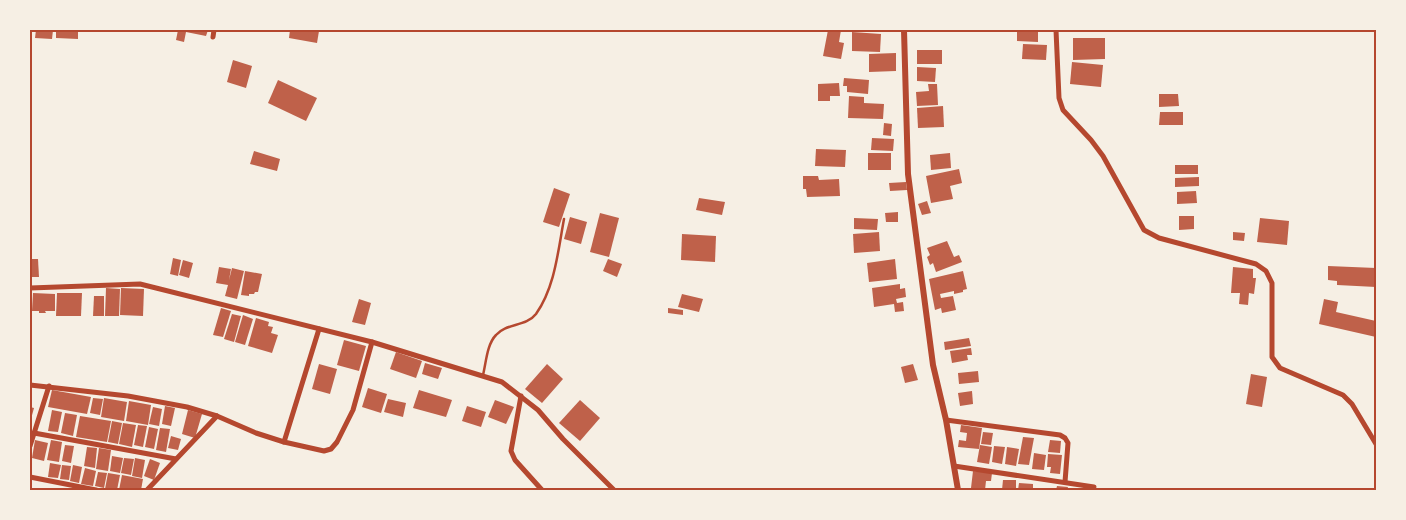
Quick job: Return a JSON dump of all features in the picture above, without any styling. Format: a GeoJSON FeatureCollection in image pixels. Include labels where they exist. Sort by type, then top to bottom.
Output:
{"type":"FeatureCollection","features":[{"type":"Feature","properties":{"kind":"street"},"geometry":{"type":"LineString","coordinates":[[213,37],[214,30]]}},
{"type":"Feature","properties":{"kind":"street"},"geometry":{"type":"LineString","coordinates":[[904,30],[908,174],[933,365],[946,420],[958,490]]}},
{"type":"Feature","properties":{"kind":"street"},"geometry":{"type":"LineString","coordinates":[[1056,30],[1059,98],[1063,110],[1103,156],[1144,230],[1158,238],[1256,264],[1266,271],[1272,283],[1272,357],[1280,368],[1343,395],[1352,404],[1376,444]]}},
{"type":"Feature","properties":{"kind":"street"},"geometry":{"type":"LineString","coordinates":[[30,288],[140,284],[372,342],[502,382],[538,410],[614,490]]}},
{"type":"Feature","properties":{"kind":"street"},"geometry":{"type":"LineString","coordinates":[[284,442],[319,329]]}},
{"type":"Feature","properties":{"kind":"street"},"geometry":{"type":"LineString","coordinates":[[30,385],[152,400],[187,407],[217,416],[256,433],[284,442],[324,451],[334,446],[353,410],[372,342]]}},
{"type":"Feature","properties":{"kind":"street"},"geometry":{"type":"LineString","coordinates":[[30,446],[49,386]]}},
{"type":"Feature","properties":{"kind":"street"},"geometry":{"type":"LineString","coordinates":[[521,396],[511,451],[515,460],[542,490]]}},
{"type":"Feature","properties":{"kind":"street"},"geometry":{"type":"LineString","coordinates":[[147,490],[217,416]]}},
{"type":"Feature","properties":{"kind":"street"},"geometry":{"type":"LineString","coordinates":[[946,420],[1060,435],[1068,443],[1065,482]]}},
{"type":"Feature","properties":{"kind":"street"},"geometry":{"type":"LineString","coordinates":[[34,433],[176,459]]}},
{"type":"Feature","properties":{"kind":"street"},"geometry":{"type":"LineString","coordinates":[[954,466],[1094,486]]}},
{"type":"Feature","properties":{"kind":"street"},"geometry":{"type":"LineString","coordinates":[[30,477],[96,490]]}},
{"type":"Feature","properties":{"kind":"lane"},"geometry":{"type":"LineString","coordinates":[[483,376],[489,348],[494,336],[502,329],[528,321],[535,315],[547,294],[555,266],[564,219]]}},
{"type":"Feature","properties":{"kind":"building"},"geometry":{"type":"Polygon","coordinates":[[[36,30],[53,30],[52,39],[35,38],[36,30]]]}},
{"type":"Feature","properties":{"kind":"building"},"geometry":{"type":"Polygon","coordinates":[[[56,30],[78,30],[78,39],[56,38],[56,30]]]}},
{"type":"Feature","properties":{"kind":"building"},"geometry":{"type":"Polygon","coordinates":[[[178,30],[208,30],[206,36],[186,32],[184,42],[176,40],[178,30]]]}},
{"type":"Feature","properties":{"kind":"building"},"geometry":{"type":"Polygon","coordinates":[[[290,30],[319,31],[317,43],[289,38],[290,30]]]}},
{"type":"Feature","properties":{"kind":"building"},"geometry":{"type":"Polygon","coordinates":[[[828,30],[841,30],[839,42],[844,43],[841,59],[823,56],[828,30]]]}},
{"type":"Feature","properties":{"kind":"building"},"geometry":{"type":"Polygon","coordinates":[[[1017,30],[1038,30],[1038,42],[1017,41],[1017,30]]]}},
{"type":"Feature","properties":{"kind":"building"},"geometry":{"type":"Polygon","coordinates":[[[852,32],[881,34],[880,52],[852,51],[852,32]]]}},
{"type":"Feature","properties":{"kind":"building"},"geometry":{"type":"Polygon","coordinates":[[[1073,38],[1105,38],[1105,59],[1073,60],[1073,38]]]}},
{"type":"Feature","properties":{"kind":"building"},"geometry":{"type":"Polygon","coordinates":[[[1023,44],[1047,45],[1046,60],[1022,59],[1023,44]]]}},
{"type":"Feature","properties":{"kind":"building"},"geometry":{"type":"Polygon","coordinates":[[[917,50],[942,50],[942,64],[917,64],[917,50]]]}},
{"type":"Feature","properties":{"kind":"building"},"geometry":{"type":"Polygon","coordinates":[[[896,53],[896,71],[869,72],[869,54],[896,53]]]}},
{"type":"Feature","properties":{"kind":"building"},"geometry":{"type":"Polygon","coordinates":[[[233,60],[252,66],[246,88],[227,82],[233,60]]]}},
{"type":"Feature","properties":{"kind":"building"},"geometry":{"type":"Polygon","coordinates":[[[1072,62],[1103,65],[1101,87],[1070,84],[1072,62]]]}},
{"type":"Feature","properties":{"kind":"building"},"geometry":{"type":"Polygon","coordinates":[[[917,67],[936,68],[935,82],[917,81],[917,67]]]}},
{"type":"Feature","properties":{"kind":"building"},"geometry":{"type":"Polygon","coordinates":[[[844,78],[869,80],[868,94],[847,92],[847,86],[843,86],[844,78]]]}},
{"type":"Feature","properties":{"kind":"building"},"geometry":{"type":"Polygon","coordinates":[[[278,80],[317,98],[306,121],[268,103],[278,80]]]}},
{"type":"Feature","properties":{"kind":"building"},"geometry":{"type":"Polygon","coordinates":[[[839,83],[840,96],[830,96],[830,101],[818,101],[818,84],[839,83]]]}},
{"type":"Feature","properties":{"kind":"building"},"geometry":{"type":"Polygon","coordinates":[[[928,84],[937,84],[938,105],[917,106],[916,92],[929,91],[928,84]]]}},
{"type":"Feature","properties":{"kind":"building"},"geometry":{"type":"Polygon","coordinates":[[[1159,94],[1178,94],[1179,106],[1159,107],[1159,94]]]}},
{"type":"Feature","properties":{"kind":"building"},"geometry":{"type":"Polygon","coordinates":[[[849,96],[864,97],[864,103],[884,104],[883,119],[848,118],[849,96]]]}},
{"type":"Feature","properties":{"kind":"building"},"geometry":{"type":"Polygon","coordinates":[[[943,106],[944,127],[918,128],[917,108],[943,106]]]}},
{"type":"Feature","properties":{"kind":"building"},"geometry":{"type":"Polygon","coordinates":[[[1160,112],[1183,112],[1183,125],[1159,125],[1160,112]]]}},
{"type":"Feature","properties":{"kind":"building"},"geometry":{"type":"Polygon","coordinates":[[[884,123],[892,124],[891,136],[883,135],[884,123]]]}},
{"type":"Feature","properties":{"kind":"building"},"geometry":{"type":"Polygon","coordinates":[[[872,138],[894,139],[893,151],[871,150],[872,138]]]}},
{"type":"Feature","properties":{"kind":"building"},"geometry":{"type":"Polygon","coordinates":[[[816,149],[846,150],[845,167],[815,166],[816,149]]]}},
{"type":"Feature","properties":{"kind":"building"},"geometry":{"type":"Polygon","coordinates":[[[254,151],[280,159],[277,171],[250,164],[254,151]]]}},
{"type":"Feature","properties":{"kind":"building"},"geometry":{"type":"Polygon","coordinates":[[[868,153],[891,153],[891,170],[868,170],[868,153]]]}},
{"type":"Feature","properties":{"kind":"building"},"geometry":{"type":"Polygon","coordinates":[[[950,153],[951,168],[931,170],[930,155],[950,153]]]}},
{"type":"Feature","properties":{"kind":"building"},"geometry":{"type":"Polygon","coordinates":[[[1175,165],[1198,165],[1198,174],[1175,174],[1175,165]]]}},
{"type":"Feature","properties":{"kind":"building"},"geometry":{"type":"Polygon","coordinates":[[[959,169],[962,183],[950,186],[953,199],[931,203],[926,176],[959,169]]]}},
{"type":"Feature","properties":{"kind":"building"},"geometry":{"type":"Polygon","coordinates":[[[803,176],[818,176],[819,180],[839,179],[840,196],[807,197],[806,189],[803,189],[803,176]]]}},
{"type":"Feature","properties":{"kind":"building"},"geometry":{"type":"Polygon","coordinates":[[[1199,177],[1199,186],[1175,187],[1175,178],[1199,177]]]}},
{"type":"Feature","properties":{"kind":"building"},"geometry":{"type":"Polygon","coordinates":[[[906,182],[907,190],[890,191],[889,183],[906,182]]]}},
{"type":"Feature","properties":{"kind":"building"},"geometry":{"type":"Polygon","coordinates":[[[554,188],[570,194],[559,227],[543,222],[554,188]]]}},
{"type":"Feature","properties":{"kind":"building"},"geometry":{"type":"Polygon","coordinates":[[[1196,191],[1197,203],[1177,204],[1177,192],[1196,191]]]}},
{"type":"Feature","properties":{"kind":"building"},"geometry":{"type":"Polygon","coordinates":[[[699,198],[725,202],[722,215],[696,210],[699,198]]]}},
{"type":"Feature","properties":{"kind":"building"},"geometry":{"type":"Polygon","coordinates":[[[927,201],[931,213],[922,215],[918,204],[927,201]]]}},
{"type":"Feature","properties":{"kind":"building"},"geometry":{"type":"Polygon","coordinates":[[[898,212],[898,222],[886,222],[885,213],[898,212]]]}},
{"type":"Feature","properties":{"kind":"building"},"geometry":{"type":"Polygon","coordinates":[[[600,213],[619,218],[609,257],[590,252],[600,213]]]}},
{"type":"Feature","properties":{"kind":"building"},"geometry":{"type":"Polygon","coordinates":[[[1179,216],[1194,216],[1194,229],[1179,230],[1179,216]]]}},
{"type":"Feature","properties":{"kind":"building"},"geometry":{"type":"Polygon","coordinates":[[[570,217],[587,222],[581,244],[564,239],[570,217]]]}},
{"type":"Feature","properties":{"kind":"building"},"geometry":{"type":"Polygon","coordinates":[[[854,218],[878,219],[877,230],[854,229],[854,218]]]}},
{"type":"Feature","properties":{"kind":"building"},"geometry":{"type":"Polygon","coordinates":[[[1260,218],[1289,221],[1287,245],[1257,242],[1260,218]]]}},
{"type":"Feature","properties":{"kind":"building"},"geometry":{"type":"Polygon","coordinates":[[[879,232],[880,251],[854,253],[853,234],[879,232]]]}},
{"type":"Feature","properties":{"kind":"building"},"geometry":{"type":"Polygon","coordinates":[[[1233,232],[1245,233],[1244,241],[1233,240],[1233,232]]]}},
{"type":"Feature","properties":{"kind":"building"},"geometry":{"type":"Polygon","coordinates":[[[682,234],[716,236],[715,262],[681,260],[682,234]]]}},
{"type":"Feature","properties":{"kind":"building"},"geometry":{"type":"Polygon","coordinates":[[[947,241],[954,257],[959,255],[962,262],[936,272],[933,263],[930,265],[927,257],[930,255],[927,248],[947,241]]]}},
{"type":"Feature","properties":{"kind":"building"},"geometry":{"type":"Polygon","coordinates":[[[173,258],[181,260],[178,276],[170,274],[173,258]]]}},
{"type":"Feature","properties":{"kind":"building"},"geometry":{"type":"Polygon","coordinates":[[[30,259],[38,259],[39,277],[30,277],[30,259]]]}},
{"type":"Feature","properties":{"kind":"building"},"geometry":{"type":"Polygon","coordinates":[[[608,259],[622,264],[617,277],[603,271],[608,259]]]}},
{"type":"Feature","properties":{"kind":"building"},"geometry":{"type":"Polygon","coordinates":[[[895,259],[897,279],[869,282],[867,263],[895,259]]]}},
{"type":"Feature","properties":{"kind":"building"},"geometry":{"type":"Polygon","coordinates":[[[183,260],[193,263],[189,278],[179,275],[183,260]]]}},
{"type":"Feature","properties":{"kind":"building"},"geometry":{"type":"Polygon","coordinates":[[[1328,266],[1376,268],[1376,287],[1337,285],[1337,281],[1328,280],[1328,266]]]}},
{"type":"Feature","properties":{"kind":"building"},"geometry":{"type":"Polygon","coordinates":[[[219,267],[231,269],[229,280],[232,268],[244,271],[237,299],[225,296],[228,285],[216,283],[219,267]]]}},
{"type":"Feature","properties":{"kind":"building"},"geometry":{"type":"Polygon","coordinates":[[[1233,267],[1253,269],[1253,278],[1256,278],[1254,294],[1249,293],[1248,305],[1239,304],[1240,293],[1231,293],[1233,267]]]}},
{"type":"Feature","properties":{"kind":"building"},"geometry":{"type":"Polygon","coordinates":[[[245,271],[262,274],[258,292],[249,294],[249,296],[241,295],[245,271]]]}},
{"type":"Feature","properties":{"kind":"building"},"geometry":{"type":"Polygon","coordinates":[[[963,271],[967,289],[954,294],[954,291],[940,294],[941,298],[953,296],[956,310],[942,313],[941,308],[935,310],[929,279],[963,271]]]}},
{"type":"Feature","properties":{"kind":"building"},"geometry":{"type":"Polygon","coordinates":[[[900,284],[900,289],[905,288],[906,297],[896,299],[897,303],[903,302],[904,311],[895,312],[894,304],[874,307],[872,288],[900,284]]]}},
{"type":"Feature","properties":{"kind":"building"},"geometry":{"type":"Polygon","coordinates":[[[106,288],[120,289],[119,316],[105,316],[106,288]]]}},
{"type":"Feature","properties":{"kind":"building"},"geometry":{"type":"Polygon","coordinates":[[[121,288],[144,289],[143,316],[120,315],[121,288]]]}},
{"type":"Feature","properties":{"kind":"building"},"geometry":{"type":"Polygon","coordinates":[[[33,293],[55,294],[55,311],[39,313],[39,311],[32,311],[33,293]]]}},
{"type":"Feature","properties":{"kind":"building"},"geometry":{"type":"Polygon","coordinates":[[[57,293],[82,293],[81,316],[56,316],[57,293]]]}},
{"type":"Feature","properties":{"kind":"building"},"geometry":{"type":"Polygon","coordinates":[[[682,294],[703,299],[699,312],[678,307],[682,294]]]}},
{"type":"Feature","properties":{"kind":"building"},"geometry":{"type":"Polygon","coordinates":[[[94,296],[104,296],[104,316],[93,316],[94,296]]]}},
{"type":"Feature","properties":{"kind":"building"},"geometry":{"type":"Polygon","coordinates":[[[359,299],[371,303],[365,325],[352,322],[359,299]]]}},
{"type":"Feature","properties":{"kind":"building"},"geometry":{"type":"Polygon","coordinates":[[[1324,299],[1338,302],[1336,312],[1376,321],[1376,337],[1319,324],[1324,299]]]}},
{"type":"Feature","properties":{"kind":"building"},"geometry":{"type":"Polygon","coordinates":[[[221,308],[231,311],[223,337],[213,335],[221,308]]]}},
{"type":"Feature","properties":{"kind":"building"},"geometry":{"type":"Polygon","coordinates":[[[668,308],[683,310],[683,315],[668,313],[668,308]]]}},
{"type":"Feature","properties":{"kind":"building"},"geometry":{"type":"Polygon","coordinates":[[[232,314],[241,316],[234,342],[224,339],[232,314]]]}},
{"type":"Feature","properties":{"kind":"building"},"geometry":{"type":"Polygon","coordinates":[[[243,315],[253,319],[245,345],[235,342],[243,315]]]}},
{"type":"Feature","properties":{"kind":"building"},"geometry":{"type":"Polygon","coordinates":[[[256,318],[269,322],[268,326],[273,327],[271,333],[278,335],[272,353],[248,346],[256,318]]]}},
{"type":"Feature","properties":{"kind":"building"},"geometry":{"type":"Polygon","coordinates":[[[969,338],[971,346],[945,350],[944,342],[969,338]]]}},
{"type":"Feature","properties":{"kind":"building"},"geometry":{"type":"Polygon","coordinates":[[[344,340],[366,346],[359,371],[337,365],[344,340]]]}},
{"type":"Feature","properties":{"kind":"building"},"geometry":{"type":"Polygon","coordinates":[[[971,348],[972,355],[967,355],[968,360],[952,363],[950,351],[971,348]]]}},
{"type":"Feature","properties":{"kind":"building"},"geometry":{"type":"Polygon","coordinates":[[[396,352],[422,361],[416,378],[390,369],[396,352]]]}},
{"type":"Feature","properties":{"kind":"building"},"geometry":{"type":"Polygon","coordinates":[[[425,363],[442,368],[438,379],[422,374],[425,363]]]}},
{"type":"Feature","properties":{"kind":"building"},"geometry":{"type":"Polygon","coordinates":[[[319,364],[337,369],[330,394],[312,389],[319,364]]]}},
{"type":"Feature","properties":{"kind":"building"},"geometry":{"type":"Polygon","coordinates":[[[547,364],[563,379],[542,403],[525,389],[547,364]]]}},
{"type":"Feature","properties":{"kind":"building"},"geometry":{"type":"Polygon","coordinates":[[[913,364],[918,380],[905,383],[901,367],[913,364]]]}},
{"type":"Feature","properties":{"kind":"building"},"geometry":{"type":"Polygon","coordinates":[[[978,371],[979,382],[959,384],[958,373],[978,371]]]}},
{"type":"Feature","properties":{"kind":"building"},"geometry":{"type":"Polygon","coordinates":[[[1251,374],[1267,377],[1262,407],[1246,404],[1251,374]]]}},
{"type":"Feature","properties":{"kind":"building"},"geometry":{"type":"Polygon","coordinates":[[[368,388],[387,394],[381,413],[362,407],[368,388]]]}},
{"type":"Feature","properties":{"kind":"building"},"geometry":{"type":"Polygon","coordinates":[[[52,390],[91,397],[87,414],[48,407],[52,390]]]}},
{"type":"Feature","properties":{"kind":"building"},"geometry":{"type":"Polygon","coordinates":[[[419,390],[452,400],[446,417],[413,408],[419,390]]]}},
{"type":"Feature","properties":{"kind":"building"},"geometry":{"type":"Polygon","coordinates":[[[972,391],[973,404],[960,406],[958,393],[972,391]]]}},
{"type":"Feature","properties":{"kind":"building"},"geometry":{"type":"Polygon","coordinates":[[[93,398],[103,399],[100,415],[90,413],[93,398]]]}},
{"type":"Feature","properties":{"kind":"building"},"geometry":{"type":"Polygon","coordinates":[[[104,398],[127,402],[124,421],[101,417],[104,398]]]}},
{"type":"Feature","properties":{"kind":"building"},"geometry":{"type":"Polygon","coordinates":[[[388,399],[406,403],[403,417],[384,412],[388,399]]]}},
{"type":"Feature","properties":{"kind":"building"},"geometry":{"type":"Polygon","coordinates":[[[495,400],[514,407],[506,424],[488,417],[495,400]]]}},
{"type":"Feature","properties":{"kind":"building"},"geometry":{"type":"Polygon","coordinates":[[[580,400],[600,418],[580,441],[559,423],[580,400]]]}},
{"type":"Feature","properties":{"kind":"building"},"geometry":{"type":"Polygon","coordinates":[[[129,401],[151,405],[148,425],[126,421],[129,401]]]}},
{"type":"Feature","properties":{"kind":"building"},"geometry":{"type":"Polygon","coordinates":[[[165,406],[175,408],[171,426],[162,424],[165,406]]]}},
{"type":"Feature","properties":{"kind":"building"},"geometry":{"type":"Polygon","coordinates":[[[467,406],[486,412],[481,427],[462,421],[467,406]]]}},
{"type":"Feature","properties":{"kind":"building"},"geometry":{"type":"Polygon","coordinates":[[[30,407],[34,408],[31,419],[30,419],[30,407]]]}},
{"type":"Feature","properties":{"kind":"building"},"geometry":{"type":"Polygon","coordinates":[[[153,407],[162,409],[159,426],[149,424],[153,407]]]}},
{"type":"Feature","properties":{"kind":"building"},"geometry":{"type":"Polygon","coordinates":[[[52,410],[62,412],[58,432],[48,431],[52,410]]]}},
{"type":"Feature","properties":{"kind":"building"},"geometry":{"type":"Polygon","coordinates":[[[188,410],[202,414],[195,438],[182,434],[188,410]]]}},
{"type":"Feature","properties":{"kind":"building"},"geometry":{"type":"Polygon","coordinates":[[[65,413],[77,415],[73,436],[61,433],[65,413]]]}},
{"type":"Feature","properties":{"kind":"building"},"geometry":{"type":"Polygon","coordinates":[[[80,416],[111,421],[107,442],[76,437],[80,416]]]}},
{"type":"Feature","properties":{"kind":"building"},"geometry":{"type":"Polygon","coordinates":[[[112,421],[122,423],[118,444],[108,442],[112,421]]]}},
{"type":"Feature","properties":{"kind":"building"},"geometry":{"type":"Polygon","coordinates":[[[123,423],[136,425],[132,447],[119,444],[123,423]]]}},
{"type":"Feature","properties":{"kind":"building"},"geometry":{"type":"Polygon","coordinates":[[[138,425],[147,426],[143,447],[134,445],[138,425]]]}},
{"type":"Feature","properties":{"kind":"building"},"geometry":{"type":"Polygon","coordinates":[[[961,425],[982,428],[979,449],[958,447],[959,440],[966,441],[967,433],[960,432],[961,425]]]}},
{"type":"Feature","properties":{"kind":"building"},"geometry":{"type":"Polygon","coordinates":[[[149,427],[158,429],[154,449],[145,447],[149,427]]]}},
{"type":"Feature","properties":{"kind":"building"},"geometry":{"type":"Polygon","coordinates":[[[160,428],[170,429],[166,452],[156,450],[160,428]]]}},
{"type":"Feature","properties":{"kind":"building"},"geometry":{"type":"Polygon","coordinates":[[[983,432],[993,433],[991,445],[981,444],[983,432]]]}},
{"type":"Feature","properties":{"kind":"building"},"geometry":{"type":"Polygon","coordinates":[[[171,436],[181,439],[178,450],[168,448],[171,436]]]}},
{"type":"Feature","properties":{"kind":"building"},"geometry":{"type":"Polygon","coordinates":[[[1023,437],[1034,438],[1029,465],[1018,464],[1023,437]]]}},
{"type":"Feature","properties":{"kind":"building"},"geometry":{"type":"Polygon","coordinates":[[[35,440],[48,443],[44,461],[32,458],[35,440]]]}},
{"type":"Feature","properties":{"kind":"building"},"geometry":{"type":"Polygon","coordinates":[[[51,440],[62,442],[59,462],[47,460],[51,440]]]}},
{"type":"Feature","properties":{"kind":"building"},"geometry":{"type":"Polygon","coordinates":[[[1050,440],[1061,441],[1060,453],[1048,452],[1050,440]]]}},
{"type":"Feature","properties":{"kind":"building"},"geometry":{"type":"Polygon","coordinates":[[[65,445],[74,446],[71,463],[62,461],[65,445]]]}},
{"type":"Feature","properties":{"kind":"building"},"geometry":{"type":"Polygon","coordinates":[[[980,445],[992,447],[989,464],[977,462],[980,445]]]}},
{"type":"Feature","properties":{"kind":"building"},"geometry":{"type":"Polygon","coordinates":[[[994,446],[1005,447],[1002,464],[992,462],[994,446]]]}},
{"type":"Feature","properties":{"kind":"building"},"geometry":{"type":"Polygon","coordinates":[[[87,447],[97,448],[95,468],[84,466],[87,447]]]}},
{"type":"Feature","properties":{"kind":"building"},"geometry":{"type":"Polygon","coordinates":[[[1007,447],[1019,449],[1016,466],[1005,464],[1007,447]]]}},
{"type":"Feature","properties":{"kind":"building"},"geometry":{"type":"Polygon","coordinates":[[[99,448],[111,450],[108,471],[96,469],[99,448]]]}},
{"type":"Feature","properties":{"kind":"building"},"geometry":{"type":"Polygon","coordinates":[[[1034,453],[1046,455],[1044,470],[1032,469],[1034,453]]]}},
{"type":"Feature","properties":{"kind":"building"},"geometry":{"type":"Polygon","coordinates":[[[1048,454],[1062,455],[1060,474],[1050,473],[1051,467],[1047,467],[1048,454]]]}},
{"type":"Feature","properties":{"kind":"building"},"geometry":{"type":"Polygon","coordinates":[[[112,456],[123,458],[120,473],[110,471],[112,456]]]}},
{"type":"Feature","properties":{"kind":"building"},"geometry":{"type":"Polygon","coordinates":[[[124,458],[134,459],[131,475],[121,473],[124,458]]]}},
{"type":"Feature","properties":{"kind":"building"},"geometry":{"type":"Polygon","coordinates":[[[135,458],[145,460],[142,478],[132,476],[135,458]]]}},
{"type":"Feature","properties":{"kind":"building"},"geometry":{"type":"Polygon","coordinates":[[[150,459],[160,463],[154,480],[144,476],[150,459]]]}},
{"type":"Feature","properties":{"kind":"building"},"geometry":{"type":"Polygon","coordinates":[[[50,463],[61,465],[58,478],[48,477],[50,463]]]}},
{"type":"Feature","properties":{"kind":"building"},"geometry":{"type":"Polygon","coordinates":[[[62,465],[71,466],[69,480],[60,479],[62,465]]]}},
{"type":"Feature","properties":{"kind":"building"},"geometry":{"type":"Polygon","coordinates":[[[73,465],[82,467],[79,483],[70,481],[73,465]]]}},
{"type":"Feature","properties":{"kind":"building"},"geometry":{"type":"Polygon","coordinates":[[[85,468],[96,471],[93,486],[81,484],[85,468]]]}},
{"type":"Feature","properties":{"kind":"building"},"geometry":{"type":"Polygon","coordinates":[[[973,471],[992,473],[991,481],[986,481],[985,490],[971,488],[973,471]]]}},
{"type":"Feature","properties":{"kind":"building"},"geometry":{"type":"Polygon","coordinates":[[[98,472],[107,473],[104,488],[95,486],[98,472]]]}},
{"type":"Feature","properties":{"kind":"building"},"geometry":{"type":"Polygon","coordinates":[[[108,473],[120,475],[117,490],[105,489],[108,473]]]}},
{"type":"Feature","properties":{"kind":"building"},"geometry":{"type":"Polygon","coordinates":[[[122,475],[143,479],[141,490],[119,490],[122,475]]]}},
{"type":"Feature","properties":{"kind":"building"},"geometry":{"type":"Polygon","coordinates":[[[1003,480],[1016,480],[1016,490],[1002,490],[1003,480]]]}},
{"type":"Feature","properties":{"kind":"building"},"geometry":{"type":"Polygon","coordinates":[[[1019,483],[1033,484],[1033,490],[1018,490],[1019,483]]]}},
{"type":"Feature","properties":{"kind":"building"},"geometry":{"type":"Polygon","coordinates":[[[1057,486],[1068,487],[1067,490],[1056,490],[1057,486]]]}}]}
